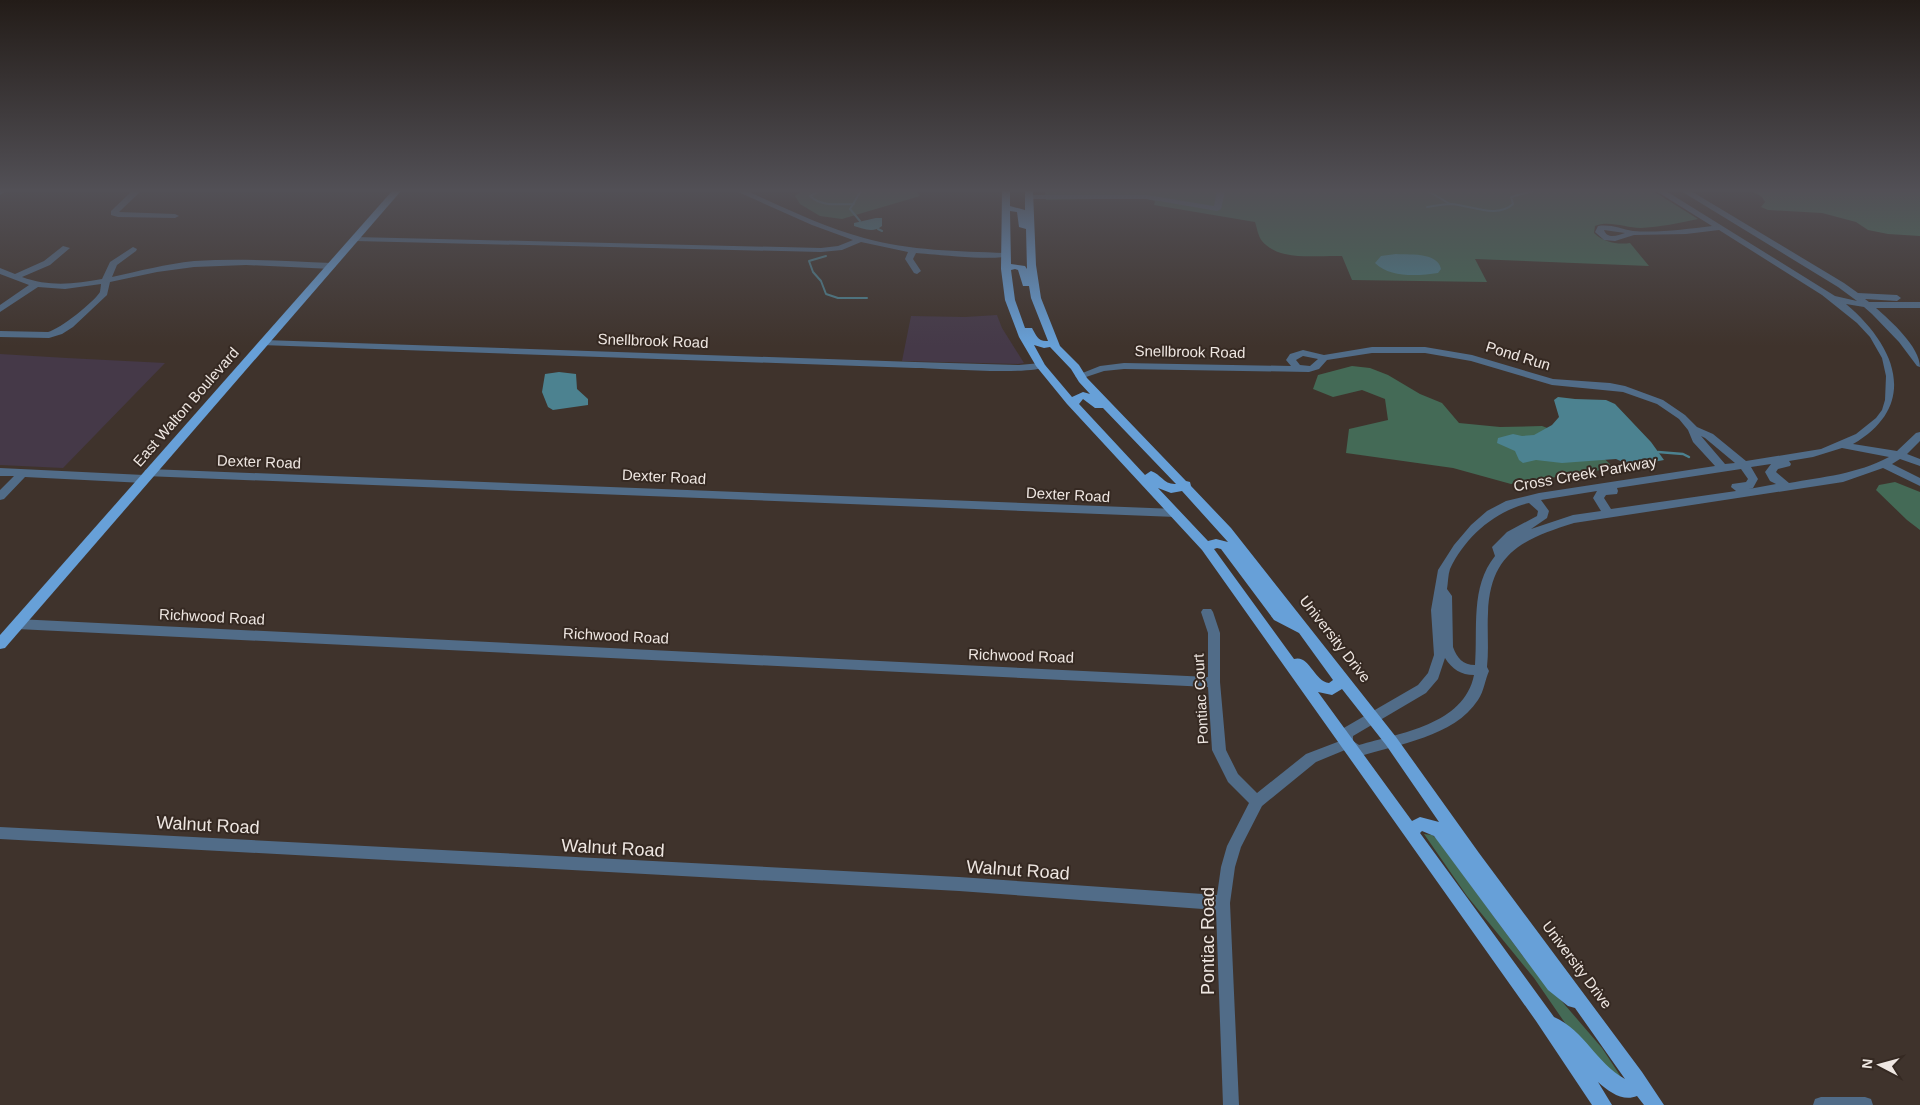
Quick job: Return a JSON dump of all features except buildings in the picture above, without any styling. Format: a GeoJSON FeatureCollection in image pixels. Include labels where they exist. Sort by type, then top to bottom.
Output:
{"type":"FeatureCollection","features":[{"type":"Feature","properties":{"kind":"main road","name":"East Walton Boulevard"},"geometry":{"type":"LineString","coordinates":[[0,644],[352,243]]}},
{"type":"Feature","properties":{"kind":"main road"},"geometry":{"type":"LineString","coordinates":[[1006,243],[1009,293],[1019,327],[1041,366],[1206,547],[1603,1105]]}},
{"type":"Feature","properties":{"kind":"main road","name":"University Drive"},"geometry":{"type":"LineString","coordinates":[[1030,243],[1032,278],[1036,298],[1053,343],[1227,531],[1391,741],[1473,858],[1655,1105]]}},
{"type":"Feature","properties":{"kind":"main road"},"geometry":{"type":"LineString","coordinates":[[1006,269],[1014,266],[1022,268],[1030,304],[1043,319]]}},
{"type":"Feature","properties":{"kind":"main road"},"geometry":{"type":"LineString","coordinates":[[1009,293],[1018,302],[1033,339],[1041,345],[1053,343]]}},
{"type":"Feature","properties":{"kind":"main road"},"geometry":{"type":"LineString","coordinates":[[1074,404],[1079,396],[1088,396],[1094,400],[1126,435],[1150,449]]}},
{"type":"Feature","properties":{"kind":"main road"},"geometry":{"type":"LineString","coordinates":[[1091,423],[1118,442],[1160,485],[1172,490],[1186,485]]}},
{"type":"Feature","properties":{"kind":"main road"},"geometry":{"type":"LineString","coordinates":[[1206,547],[1216,543],[1225,545],[1279,616],[1305,632]]}},
{"type":"Feature","properties":{"kind":"main road"},"geometry":{"type":"LineString","coordinates":[[1248,606],[1268,620],[1315,685],[1321,688],[1332,689],[1340,683],[1341,678]]}},
{"type":"Feature","properties":{"kind":"main road"},"geometry":{"type":"LineString","coordinates":[[1409,832],[1420,824],[1434,827],[1440,831],[1554,984],[1589,1013]]}},
{"type":"Feature","properties":{"kind":"main road"},"geometry":{"type":"LineString","coordinates":[[1545,1021],[1569,1035],[1600,1080],[1615,1095],[1626,1098],[1632,1095],[1638,1086],[1636,1078]]}},
{"type":"Feature","properties":{"kind":"street"},"geometry":{"type":"LineString","coordinates":[[506,243],[821,250],[839,248],[853,243]]}},
{"type":"Feature","properties":{"kind":"street"},"geometry":{"type":"LineString","coordinates":[[874,243],[913,250],[1005,256]]}},
{"type":"Feature","properties":{"kind":"street","name":"Cross Creek Parkway"},"geometry":{"type":"LineString","coordinates":[[1346,744],[1347,732],[1422,689],[1434,675],[1440,655],[1437,610],[1444,570],[1474,528],[1491,514],[1510,504],[1530,499],[1825,452],[1842,445],[1875,425],[1889,407],[1893,385],[1884,352],[1866,328],[1834,300],[1743,243]]}},
{"type":"Feature","properties":{"kind":"street"},"geometry":{"type":"LineString","coordinates":[[1766,243],[1778,247]]}},
{"type":"Feature","properties":{"kind":"street"},"geometry":{"type":"LineString","coordinates":[[1771,243],[1868,305],[1891,325],[1920,364]]}},
{"type":"Feature","properties":{"kind":"street"},"geometry":{"type":"LineString","coordinates":[[15,277],[47,263],[66,248]]}},
{"type":"Feature","properties":{"kind":"street"},"geometry":{"type":"LineString","coordinates":[[0,334],[35,335],[56,333],[70,325],[104,293],[106,280],[113,264],[133,248]]}},
{"type":"Feature","properties":{"kind":"street"},"geometry":{"type":"LineString","coordinates":[[913,250],[909,259],[917,271]]}},
{"type":"Feature","properties":{"kind":"street"},"geometry":{"type":"LineString","coordinates":[[0,270],[36,284],[60,286],[106,280],[172,266],[195,264],[238,263],[332,266]]}},
{"type":"Feature","properties":{"kind":"street"},"geometry":{"type":"LineString","coordinates":[[1782,266],[1804,276],[1840,300],[1851,304],[1920,305]]}},
{"type":"Feature","properties":{"kind":"street"},"geometry":{"type":"LineString","coordinates":[[0,309],[36,284]]}},
{"type":"Feature","properties":{"kind":"street"},"geometry":{"type":"LineString","coordinates":[[1856,296],[1895,298],[1920,305]]}},
{"type":"Feature","properties":{"kind":"street","name":"Snellbrook Road"},"geometry":{"type":"LineString","coordinates":[[264,343],[915,365],[1019,368],[1041,366]]}},
{"type":"Feature","properties":{"kind":"street","name":"Pond Run"},"geometry":{"type":"LineString","coordinates":[[1292,362],[1293,356],[1300,353],[1324,358],[1362,351],[1387,349],[1446,353],[1494,364],[1552,382],[1610,386],[1638,393],[1660,402],[1682,417],[1693,428],[1709,436],[1743,464]]}},
{"type":"Feature","properties":{"kind":"street","name":"Pond Run"},"geometry":{"type":"LineString","coordinates":[[1300,368],[1312,370],[1317,368],[1324,358]]}},
{"type":"Feature","properties":{"kind":"street","name":"Snellbrook Road"},"geometry":{"type":"LineString","coordinates":[[1078,371],[1120,360],[1276,364],[1292,362]]}},
{"type":"Feature","properties":{"kind":"street"},"geometry":{"type":"LineString","coordinates":[[1292,362],[1300,368]]}},
{"type":"Feature","properties":{"kind":"street","name":"Snellbrook Road"},"geometry":{"type":"LineString","coordinates":[[1078,371],[1124,366],[1300,368]]}},
{"type":"Feature","properties":{"kind":"street","name":"Pond Run"},"geometry":{"type":"LineString","coordinates":[[1693,428],[1697,440],[1723,468]]}},
{"type":"Feature","properties":{"kind":"street"},"geometry":{"type":"LineString","coordinates":[[1346,744],[1358,751],[1402,739],[1441,723],[1462,710],[1476,692],[1482,671],[1481,617],[1483,593],[1491,572],[1510,546],[1532,532],[1573,519],[1843,478],[1883,464],[1899,455],[1920,435]]}},
{"type":"Feature","properties":{"kind":"street"},"geometry":{"type":"LineString","coordinates":[[1842,445],[1899,455],[1920,463]]}},
{"type":"Feature","properties":{"kind":"street"},"geometry":{"type":"LineString","coordinates":[[1786,486],[1774,478],[1770,472],[1775,466],[1823,458],[1825,452]]}},
{"type":"Feature","properties":{"kind":"street"},"geometry":{"type":"LineString","coordinates":[[1678,503],[1690,494],[1749,486],[1753,479],[1743,464]]}},
{"type":"Feature","properties":{"kind":"street"},"geometry":{"type":"LineString","coordinates":[[1883,464],[1920,482]]}},
{"type":"Feature","properties":{"kind":"street","name":"Dexter Road"},"geometry":{"type":"LineString","coordinates":[[0,472],[416,482],[1176,513]]}},
{"type":"Feature","properties":{"kind":"street"},"geometry":{"type":"LineString","coordinates":[[0,496],[23,473]]}},
{"type":"Feature","properties":{"kind":"street"},"geometry":{"type":"LineString","coordinates":[[1608,514],[1598,498],[1603,492],[1650,484],[1662,477]]}},
{"type":"Feature","properties":{"kind":"street"},"geometry":{"type":"LineString","coordinates":[[1501,557],[1498,547],[1504,541],[1511,535],[1542,518],[1544,511],[1539,504],[1530,499]]}},
{"type":"Feature","properties":{"kind":"street"},"geometry":{"type":"LineString","coordinates":[[1440,588],[1446,596],[1448,651],[1453,662],[1462,670],[1469,672],[1482,671]]}},
{"type":"Feature","properties":{"kind":"street","name":"Pontiac Court"},"geometry":{"type":"LineString","coordinates":[[1207,612],[1214,633],[1214,682],[1219,750],[1233,778],[1257,802]]}},
{"type":"Feature","properties":{"kind":"street","name":"Richwood Road"},"geometry":{"type":"LineString","coordinates":[[17,624],[1214,682]]}},
{"type":"Feature","properties":{"kind":"street","name":"Pontiac Road"},"geometry":{"type":"LineString","coordinates":[[1231,1105],[1223,904],[1228,867],[1234,846],[1257,802],[1276,784],[1311,758],[1346,744]]}},
{"type":"Feature","properties":{"kind":"street","name":"Walnut Road"},"geometry":{"type":"LineString","coordinates":[[0,833],[529,863],[959,884],[1223,904]]}},
{"type":"Feature","properties":{"kind":"street"},"geometry":{"type":"LineString","coordinates":[[1821,1105],[1865,1105]]}},
{"type":"Feature","properties":{"kind":"shaded area"},"geometry":{"type":"Polygon","coordinates":[[[997,315],[1002,328],[1024,363],[902,361],[911,316],[965,317],[997,315]]]}},
{"type":"Feature","properties":{"kind":"shaded area"},"geometry":{"type":"Polygon","coordinates":[[[0,354],[165,363],[63,468],[0,465],[0,354]]]}},
{"type":"Feature","properties":{"kind":"green space"},"geometry":{"type":"Polygon","coordinates":[[[1264,243],[1630,243],[1649,266],[1475,259],[1487,282],[1352,280],[1342,256],[1289,255],[1270,248],[1264,243]]]}},
{"type":"Feature","properties":{"kind":"green space"},"geometry":{"type":"Polygon","coordinates":[[[1352,366],[1370,368],[1388,375],[1420,394],[1442,403],[1459,423],[1500,427],[1542,426],[1588,443],[1614,468],[1511,484],[1453,468],[1346,453],[1349,429],[1388,420],[1385,399],[1362,390],[1333,397],[1313,389],[1318,375],[1352,366]]]}},
{"type":"Feature","properties":{"kind":"green space"},"geometry":{"type":"Polygon","coordinates":[[[1895,482],[1920,492],[1920,530],[1876,490],[1879,485],[1895,482]]]}},
{"type":"Feature","properties":{"kind":"green space"},"geometry":{"type":"Polygon","coordinates":[[[1424,834],[1432,835],[1437,839],[1522,955],[1602,1048],[1625,1083],[1605,1081],[1534,978],[1467,896],[1424,834]]]}},
{"type":"Feature","properties":{"kind":"water"},"geometry":{"type":"Polygon","coordinates":[[[1396,254],[1429,257],[1439,264],[1441,269],[1438,273],[1405,275],[1388,271],[1375,263],[1381,256],[1396,254]]]}},
{"type":"Feature","properties":{"kind":"water"},"geometry":{"type":"Polygon","coordinates":[[[559,372],[576,374],[577,389],[588,399],[588,405],[553,410],[548,407],[542,392],[545,374],[559,372]]]}},
{"type":"Feature","properties":{"kind":"water"},"geometry":{"type":"Polygon","coordinates":[[[1558,397],[1606,400],[1615,404],[1651,442],[1664,460],[1637,465],[1616,459],[1562,463],[1536,460],[1523,463],[1519,460],[1515,451],[1497,443],[1498,438],[1513,434],[1522,436],[1534,435],[1552,425],[1559,417],[1554,400],[1558,397]]]}},
{"type":"Feature","properties":{"kind":"waterway"},"geometry":{"type":"LineString","coordinates":[[826,256],[809,261],[813,272],[821,281],[826,294],[838,298],[867,298]]}},
{"type":"Feature","properties":{"kind":"waterway"},"geometry":{"type":"LineString","coordinates":[[1658,452],[1683,454],[1689,457]]}}]}
